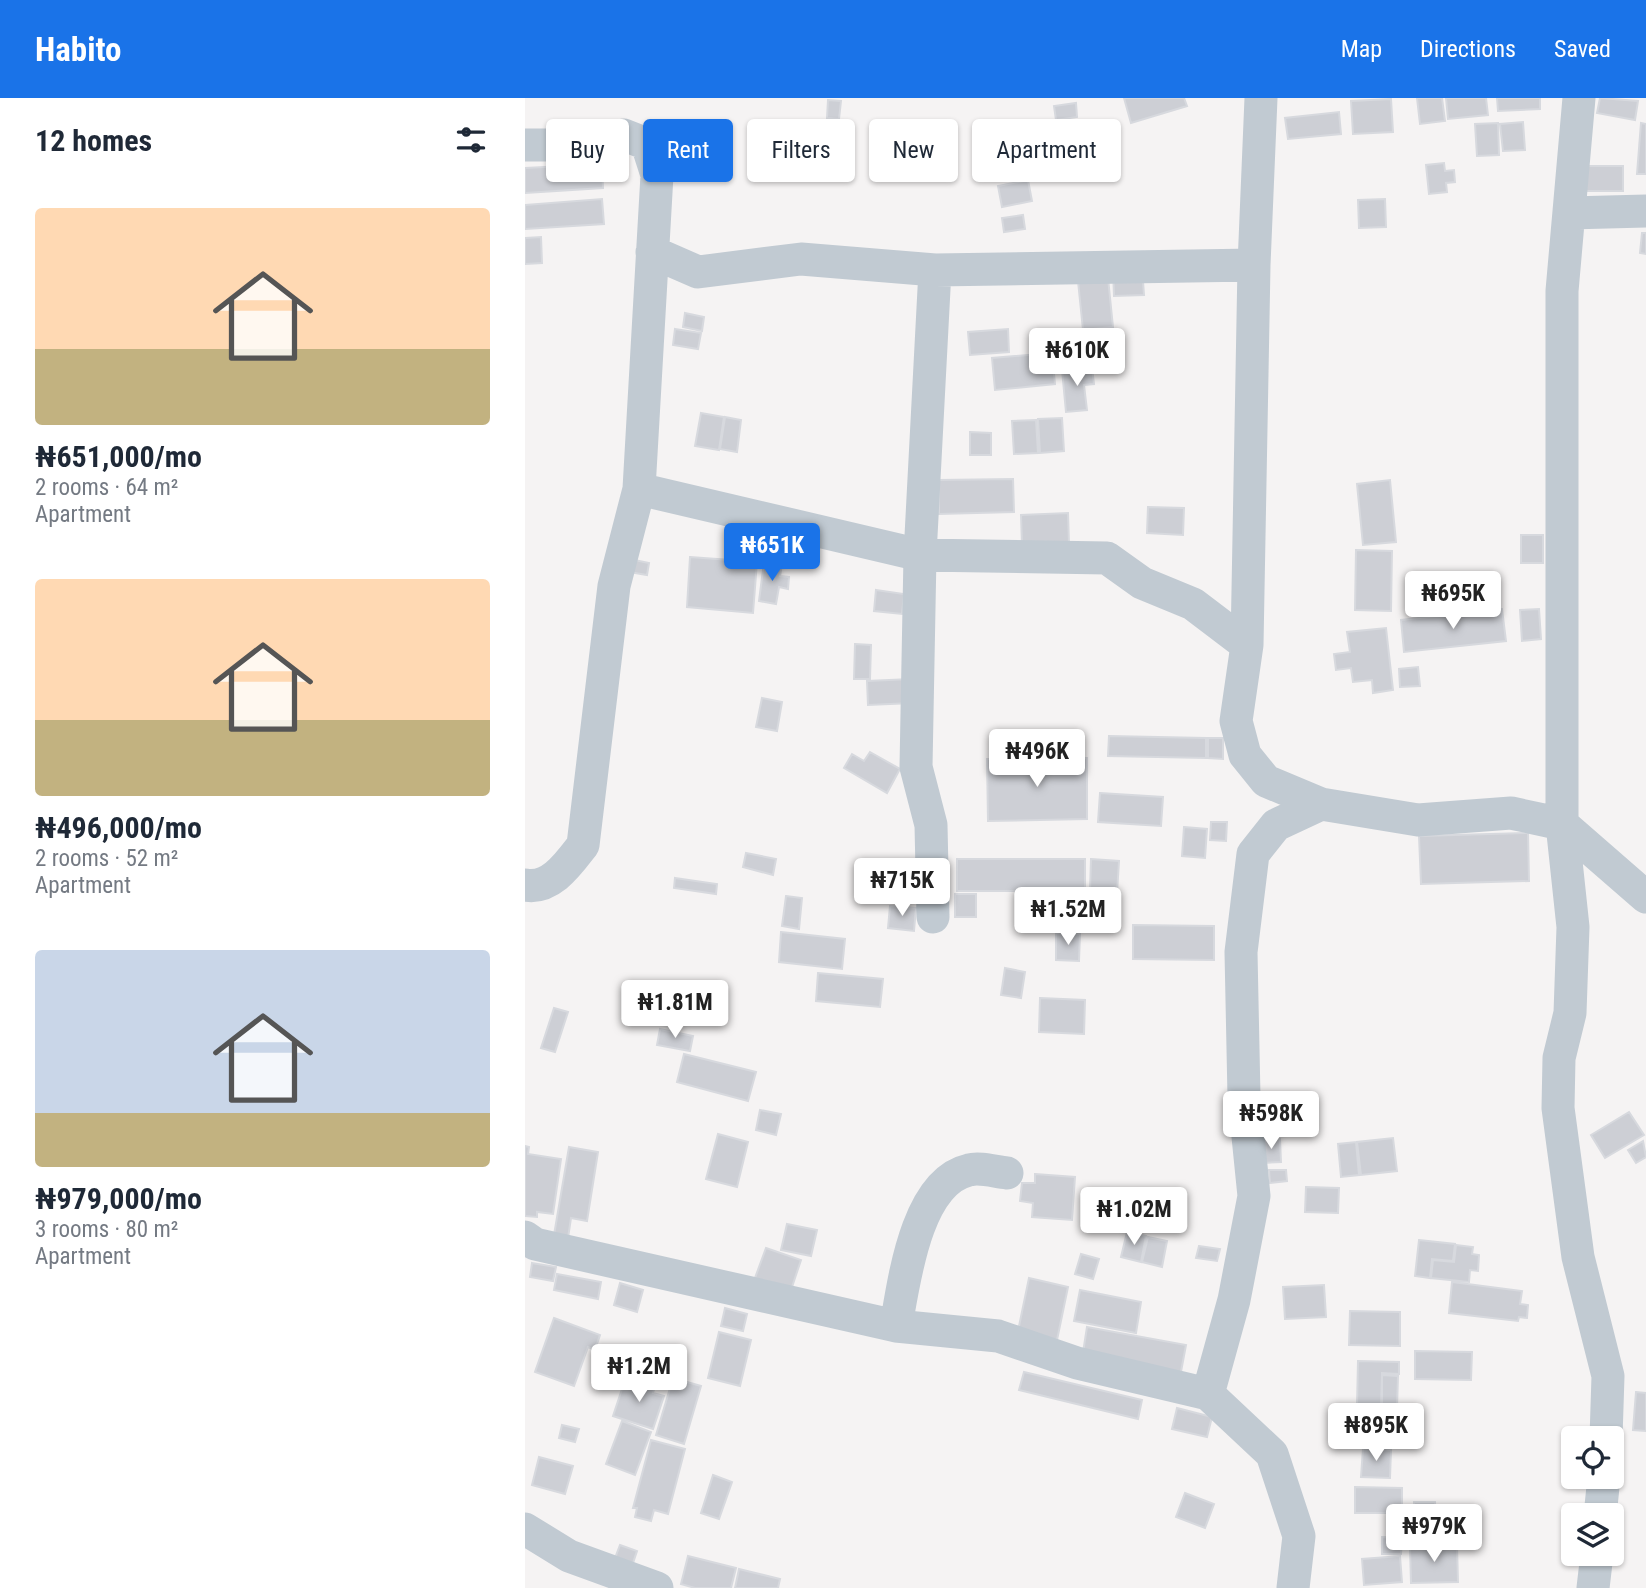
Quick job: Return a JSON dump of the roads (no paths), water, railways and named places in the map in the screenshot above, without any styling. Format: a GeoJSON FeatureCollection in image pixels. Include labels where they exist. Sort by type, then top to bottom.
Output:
{"type":"FeatureCollection","features":[{"type":"Feature","properties":{"kind":"street"},"geometry":{"type":"LineString","coordinates":[[1261,98],[1254,265],[1247,645],[1236,721],[1245,755],[1266,781],[1321,804],[1418,820],[1511,813],[1562,824],[1646,897]]}},
{"type":"Feature","properties":{"kind":"street"},"geometry":{"type":"LineString","coordinates":[[1579,98],[1562,291],[1562,824],[1573,927],[1570,1013],[1559,1058],[1558,1108],[1578,1257],[1608,1376],[1606,1426]]}},
{"type":"Feature","properties":{"kind":"street"},"geometry":{"type":"LineString","coordinates":[[525,145],[599,145],[624,135],[647,144],[657,175],[639,489],[614,586],[583,845],[562,872],[535,887],[525,885]]}},
{"type":"Feature","properties":{"kind":"street"},"geometry":{"type":"LineString","coordinates":[[1569,213],[1646,211]]}},
{"type":"Feature","properties":{"kind":"street"},"geometry":{"type":"LineString","coordinates":[[652,252],[698,272],[801,260],[935,270],[1254,265]]}},
{"type":"Feature","properties":{"kind":"street"},"geometry":{"type":"LineString","coordinates":[[933,917],[931,825],[916,767],[921,555],[935,270]]}},
{"type":"Feature","properties":{"kind":"street"},"geometry":{"type":"LineString","coordinates":[[639,489],[921,555],[1107,558],[1142,583],[1193,604],[1247,645]]}},
{"type":"Feature","properties":{"kind":"street"},"geometry":{"type":"LineString","coordinates":[[1208,1394],[1234,1300],[1254,1196],[1244,1097],[1241,952],[1253,855],[1276,825],[1321,804]]}},
{"type":"Feature","properties":{"kind":"street"},"geometry":{"type":"LineString","coordinates":[[896,1326],[906,1268],[922,1219],[942,1182],[970,1169],[1007,1173]]}},
{"type":"Feature","properties":{"kind":"street"},"geometry":{"type":"LineString","coordinates":[[525,1237],[535,1244],[896,1326],[998,1336],[1077,1363],[1208,1394],[1272,1454],[1299,1536],[1293,1588]]}},
{"type":"Feature","properties":{"kind":"street"},"geometry":{"type":"LineString","coordinates":[[525,1529],[569,1556],[657,1588]]}},
{"type":"Feature","properties":{"kind":"street"},"geometry":{"type":"LineString","coordinates":[[1594,1588],[1596,1566]]}}]}
